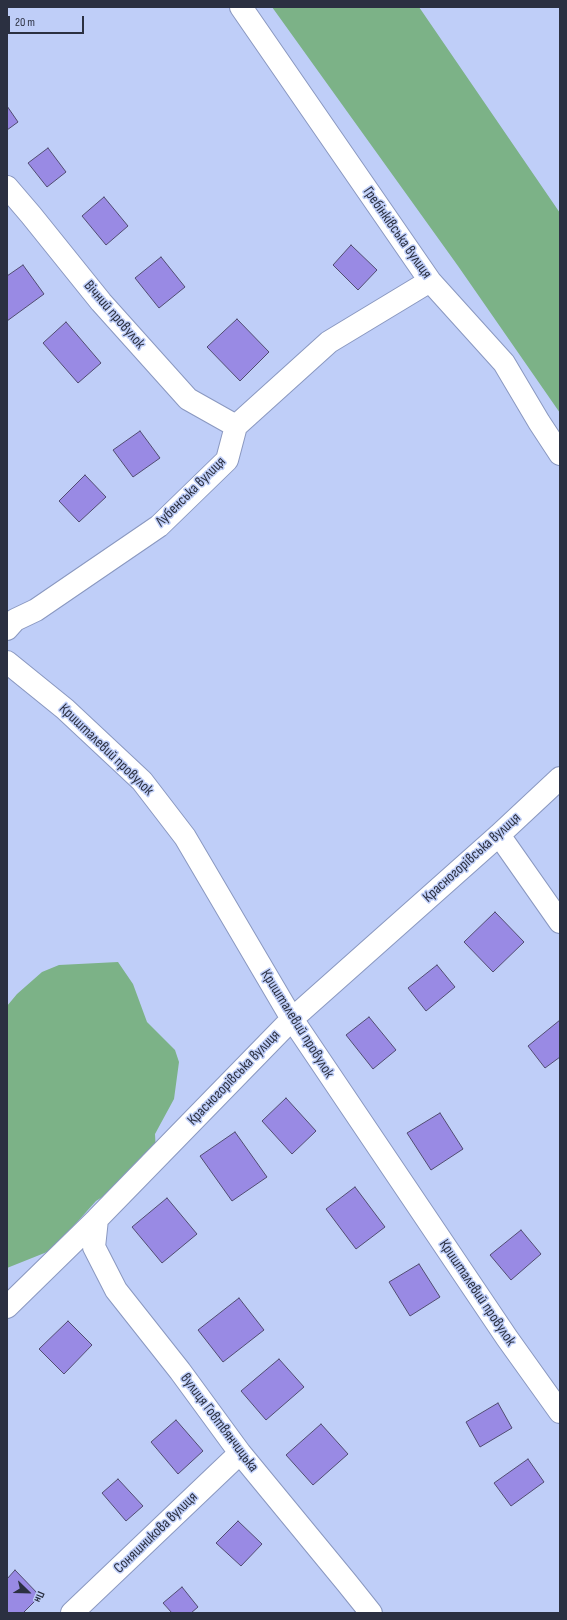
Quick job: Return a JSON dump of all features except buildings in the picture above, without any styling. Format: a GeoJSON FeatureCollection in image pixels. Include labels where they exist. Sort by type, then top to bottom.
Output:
{"type":"FeatureCollection","features":[{"type":"Feature","properties":{"kind":"street","name":"Гребінківська вулиця"},"geometry":{"type":"LineString","coordinates":[[242,7],[430,281],[504,363],[560,454]]}},
{"type":"Feature","properties":{"kind":"street","name":"Вічний провулок"},"geometry":{"type":"LineString","coordinates":[[7,187],[101,302],[188,399],[236,426]]}},
{"type":"Feature","properties":{"kind":"street"},"geometry":{"type":"LineString","coordinates":[[236,426],[329,342],[430,281]]}},
{"type":"Feature","properties":{"kind":"street","name":"Лубенська вулиця"},"geometry":{"type":"LineString","coordinates":[[10,620],[36,610],[158,526],[227,460],[236,426]]}},
{"type":"Feature","properties":{"kind":"street","name":"Кришталевий провулок"},"geometry":{"type":"LineString","coordinates":[[7,662],[66,709],[142,781],[185,837],[292,1019],[507,1338],[560,1412]]}},
{"type":"Feature","properties":{"kind":"street","name":"Красногорівська вулиця"},"geometry":{"type":"LineString","coordinates":[[7,1307],[97,1220],[292,1019],[499,835],[560,778]]}},
{"type":"Feature","properties":{"kind":"street"},"geometry":{"type":"LineString","coordinates":[[499,835],[560,922]]}},
{"type":"Feature","properties":{"kind":"street","name":"вулиця Говтвянчицька"},"geometry":{"type":"LineString","coordinates":[[97,1220],[94,1247],[116,1290],[180,1371],[240,1453],[371,1613]]}},
{"type":"Feature","properties":{"kind":"street","name":"Соняшникова вулиця"},"geometry":{"type":"LineString","coordinates":[[72,1613],[240,1453]]}},
{"type":"Feature","properties":{"kind":"green space"},"geometry":{"type":"Polygon","coordinates":[[[272,7],[419,7],[560,213],[560,413],[458,266],[272,7]]]}},
{"type":"Feature","properties":{"kind":"green space"},"geometry":{"type":"Polygon","coordinates":[[[118,962],[133,984],[147,1022],[175,1050],[179,1062],[174,1099],[155,1134],[156,1153],[140,1173],[96,1201],[52,1250],[7,1268],[7,1006],[17,994],[42,972],[59,965],[118,962]]]}}]}
